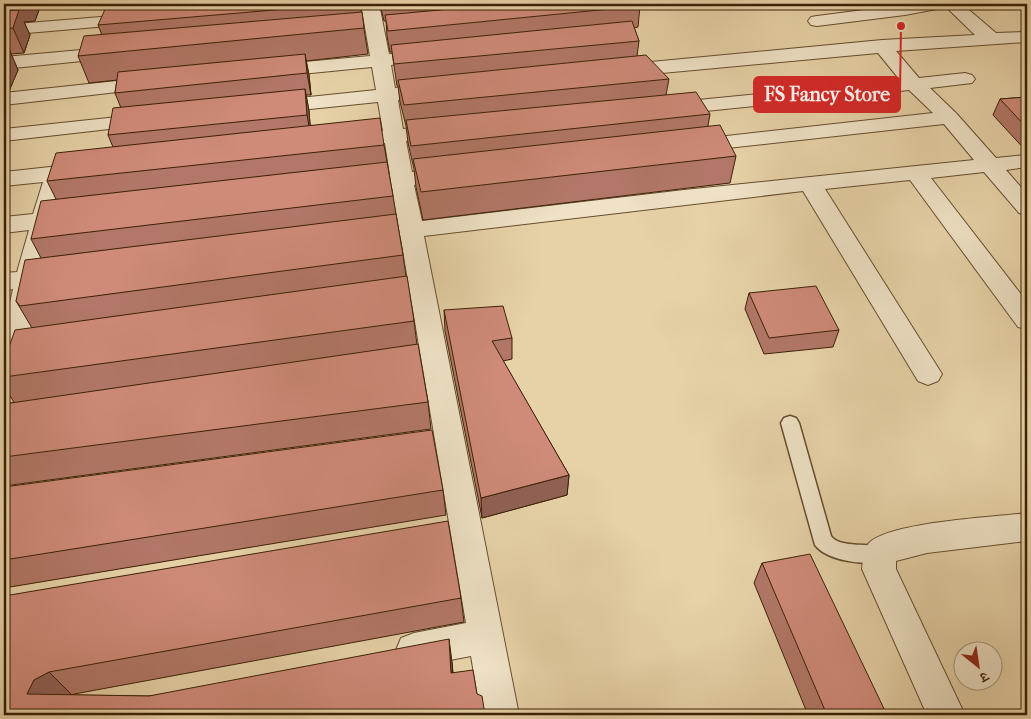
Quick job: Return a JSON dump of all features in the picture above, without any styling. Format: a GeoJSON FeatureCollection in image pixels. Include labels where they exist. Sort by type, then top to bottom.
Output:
{"type":"FeatureCollection","features":[{"type":"Feature","properties":{"kind":"street"},"geometry":{"type":"LineString","coordinates":[[807,4],[833,51]]}},
{"type":"Feature","properties":{"kind":"street"},"geometry":{"type":"LineString","coordinates":[[817,21],[934,6],[936,4]]}},
{"type":"Feature","properties":{"kind":"street"},"geometry":{"type":"LineString","coordinates":[[952,4],[990,39]]}},
{"type":"Feature","properties":{"kind":"street"},"geometry":{"type":"LineString","coordinates":[[4,30],[153,18]]}},
{"type":"Feature","properties":{"kind":"street"},"geometry":{"type":"LineString","coordinates":[[374,23],[412,230],[413,294],[435,358],[435,443],[451,530],[486,636],[500,715]]}},
{"type":"Feature","properties":{"kind":"street"},"geometry":{"type":"LineString","coordinates":[[600,73],[882,46],[1027,37]]}},
{"type":"Feature","properties":{"kind":"street"},"geometry":{"type":"LineString","coordinates":[[882,46],[914,84],[949,117],[1027,208]]}},
{"type":"Feature","properties":{"kind":"street"},"geometry":{"type":"LineString","coordinates":[[4,63],[131,52]]}},
{"type":"Feature","properties":{"kind":"street"},"geometry":{"type":"LineString","coordinates":[[252,73],[420,56]]}},
{"type":"Feature","properties":{"kind":"street"},"geometry":{"type":"LineString","coordinates":[[650,110],[965,79]]}},
{"type":"Feature","properties":{"kind":"street"},"geometry":{"type":"LineString","coordinates":[[4,99],[172,81]]}},
{"type":"Feature","properties":{"kind":"street"},"geometry":{"type":"LineString","coordinates":[[250,110],[455,88]]}},
{"type":"Feature","properties":{"kind":"street"},"geometry":{"type":"LineString","coordinates":[[674,148],[949,117]]}},
{"type":"Feature","properties":{"kind":"street"},"geometry":{"type":"LineString","coordinates":[[4,135],[161,119]]}},
{"type":"Feature","properties":{"kind":"street"},"geometry":{"type":"LineString","coordinates":[[328,143],[464,129]]}},
{"type":"Feature","properties":{"kind":"street"},"geometry":{"type":"LineString","coordinates":[[343,239],[684,197],[1027,161]]}},
{"type":"Feature","properties":{"kind":"street"},"geometry":{"type":"LineString","coordinates":[[4,179],[105,168]]}},
{"type":"Feature","properties":{"kind":"street"},"geometry":{"type":"LineString","coordinates":[[335,188],[470,172]]}},
{"type":"Feature","properties":{"kind":"street"},"geometry":{"type":"LineString","coordinates":[[916,172],[1027,320]]}},
{"type":"Feature","properties":{"kind":"street"},"geometry":{"type":"LineString","coordinates":[[42,345],[9,361],[56,173]]}},
{"type":"Feature","properties":{"kind":"street"},"geometry":{"type":"LineString","coordinates":[[810,184],[928,374]]}},
{"type":"Feature","properties":{"kind":"street"},"geometry":{"type":"LineString","coordinates":[[4,225],[92,215]]}},
{"type":"Feature","properties":{"kind":"street"},"geometry":{"type":"LineString","coordinates":[[4,282],[78,272]]}},
{"type":"Feature","properties":{"kind":"street"},"geometry":{"type":"LineString","coordinates":[[406,362],[435,358]]}},
{"type":"Feature","properties":{"kind":"street"},"geometry":{"type":"LineString","coordinates":[[946,715],[879,569],[880,554],[892,546],[927,539],[1025,532]]}},
{"type":"Feature","properties":{"kind":"street"},"geometry":{"type":"LineString","coordinates":[[380,657],[486,636]]}},
{"type":"Feature","properties":{"kind":"lane"},"geometry":{"type":"LineString","coordinates":[[790,423],[822,539],[827,546],[838,551],[880,554]]}},
{"type":"Feature","properties":{"kind":"building"},"geometry":{"type":"Polygon","coordinates":[[[147,4],[345,4],[98,25],[106,7],[147,4]]]}},
{"type":"Feature","properties":{"kind":"building"},"geometry":{"type":"Polygon","coordinates":[[[505,4],[639,4],[640,6],[388,31],[385,15],[505,4]]]}},
{"type":"Feature","properties":{"kind":"building"},"geometry":{"type":"Polygon","coordinates":[[[19,10],[13,28],[4,29],[4,11],[19,10]]]}},
{"type":"Feature","properties":{"kind":"building"},"geometry":{"type":"Polygon","coordinates":[[[362,12],[364,28],[78,56],[84,36],[362,12]]]}},
{"type":"Feature","properties":{"kind":"building"},"geometry":{"type":"Polygon","coordinates":[[[632,21],[639,41],[394,64],[391,45],[632,21]]]}},
{"type":"Feature","properties":{"kind":"building"},"geometry":{"type":"Polygon","coordinates":[[[305,54],[307,73],[115,93],[118,72],[305,54]]]}},
{"type":"Feature","properties":{"kind":"building"},"geometry":{"type":"Polygon","coordinates":[[[646,55],[669,79],[404,105],[398,80],[646,55]]]}},
{"type":"Feature","properties":{"kind":"building"},"geometry":{"type":"Polygon","coordinates":[[[305,89],[307,115],[108,135],[113,108],[305,89]]]}},
{"type":"Feature","properties":{"kind":"building"},"geometry":{"type":"Polygon","coordinates":[[[696,92],[710,114],[411,146],[406,120],[696,92]]]}},
{"type":"Feature","properties":{"kind":"building"},"geometry":{"type":"Polygon","coordinates":[[[1027,97],[1027,128],[1000,99],[1027,97]]]}},
{"type":"Feature","properties":{"kind":"building"},"geometry":{"type":"Polygon","coordinates":[[[380,118],[384,145],[47,181],[56,153],[380,118]]]}},
{"type":"Feature","properties":{"kind":"building"},"geometry":{"type":"Polygon","coordinates":[[[720,125],[736,156],[421,192],[413,159],[720,125]]]}},
{"type":"Feature","properties":{"kind":"building"},"geometry":{"type":"Polygon","coordinates":[[[387,162],[393,196],[31,239],[41,201],[387,162]]]}},
{"type":"Feature","properties":{"kind":"building"},"geometry":{"type":"Polygon","coordinates":[[[396,214],[403,255],[20,306],[16,301],[25,260],[396,214]]]}},
{"type":"Feature","properties":{"kind":"building"},"geometry":{"type":"Polygon","coordinates":[[[407,276],[414,321],[4,377],[4,361],[15,330],[407,276]]]}},
{"type":"Feature","properties":{"kind":"building"},"geometry":{"type":"Polygon","coordinates":[[[816,286],[839,330],[769,338],[749,293],[816,286]]]}},
{"type":"Feature","properties":{"kind":"building"},"geometry":{"type":"Polygon","coordinates":[[[503,306],[512,338],[492,341],[569,475],[481,498],[444,310],[503,306]]]}},
{"type":"Feature","properties":{"kind":"building"},"geometry":{"type":"Polygon","coordinates":[[[418,344],[428,402],[4,457],[4,404],[418,344]]]}},
{"type":"Feature","properties":{"kind":"building"},"geometry":{"type":"Polygon","coordinates":[[[432,430],[443,490],[4,560],[4,487],[432,430]]]}},
{"type":"Feature","properties":{"kind":"building"},"geometry":{"type":"Polygon","coordinates":[[[448,521],[461,598],[49,672],[34,680],[27,694],[149,696],[449,639],[451,673],[473,670],[477,694],[482,696],[485,715],[4,715],[4,596],[448,521]]]}},
{"type":"Feature","properties":{"kind":"building"},"geometry":{"type":"Polygon","coordinates":[[[810,554],[887,715],[827,715],[762,563],[810,554]]]}},
{"type":"Feature","properties":{"kind":"place","name":"FS Fancy Store"},"geometry":{"type":"Point","coordinates":[901,26]}}]}
